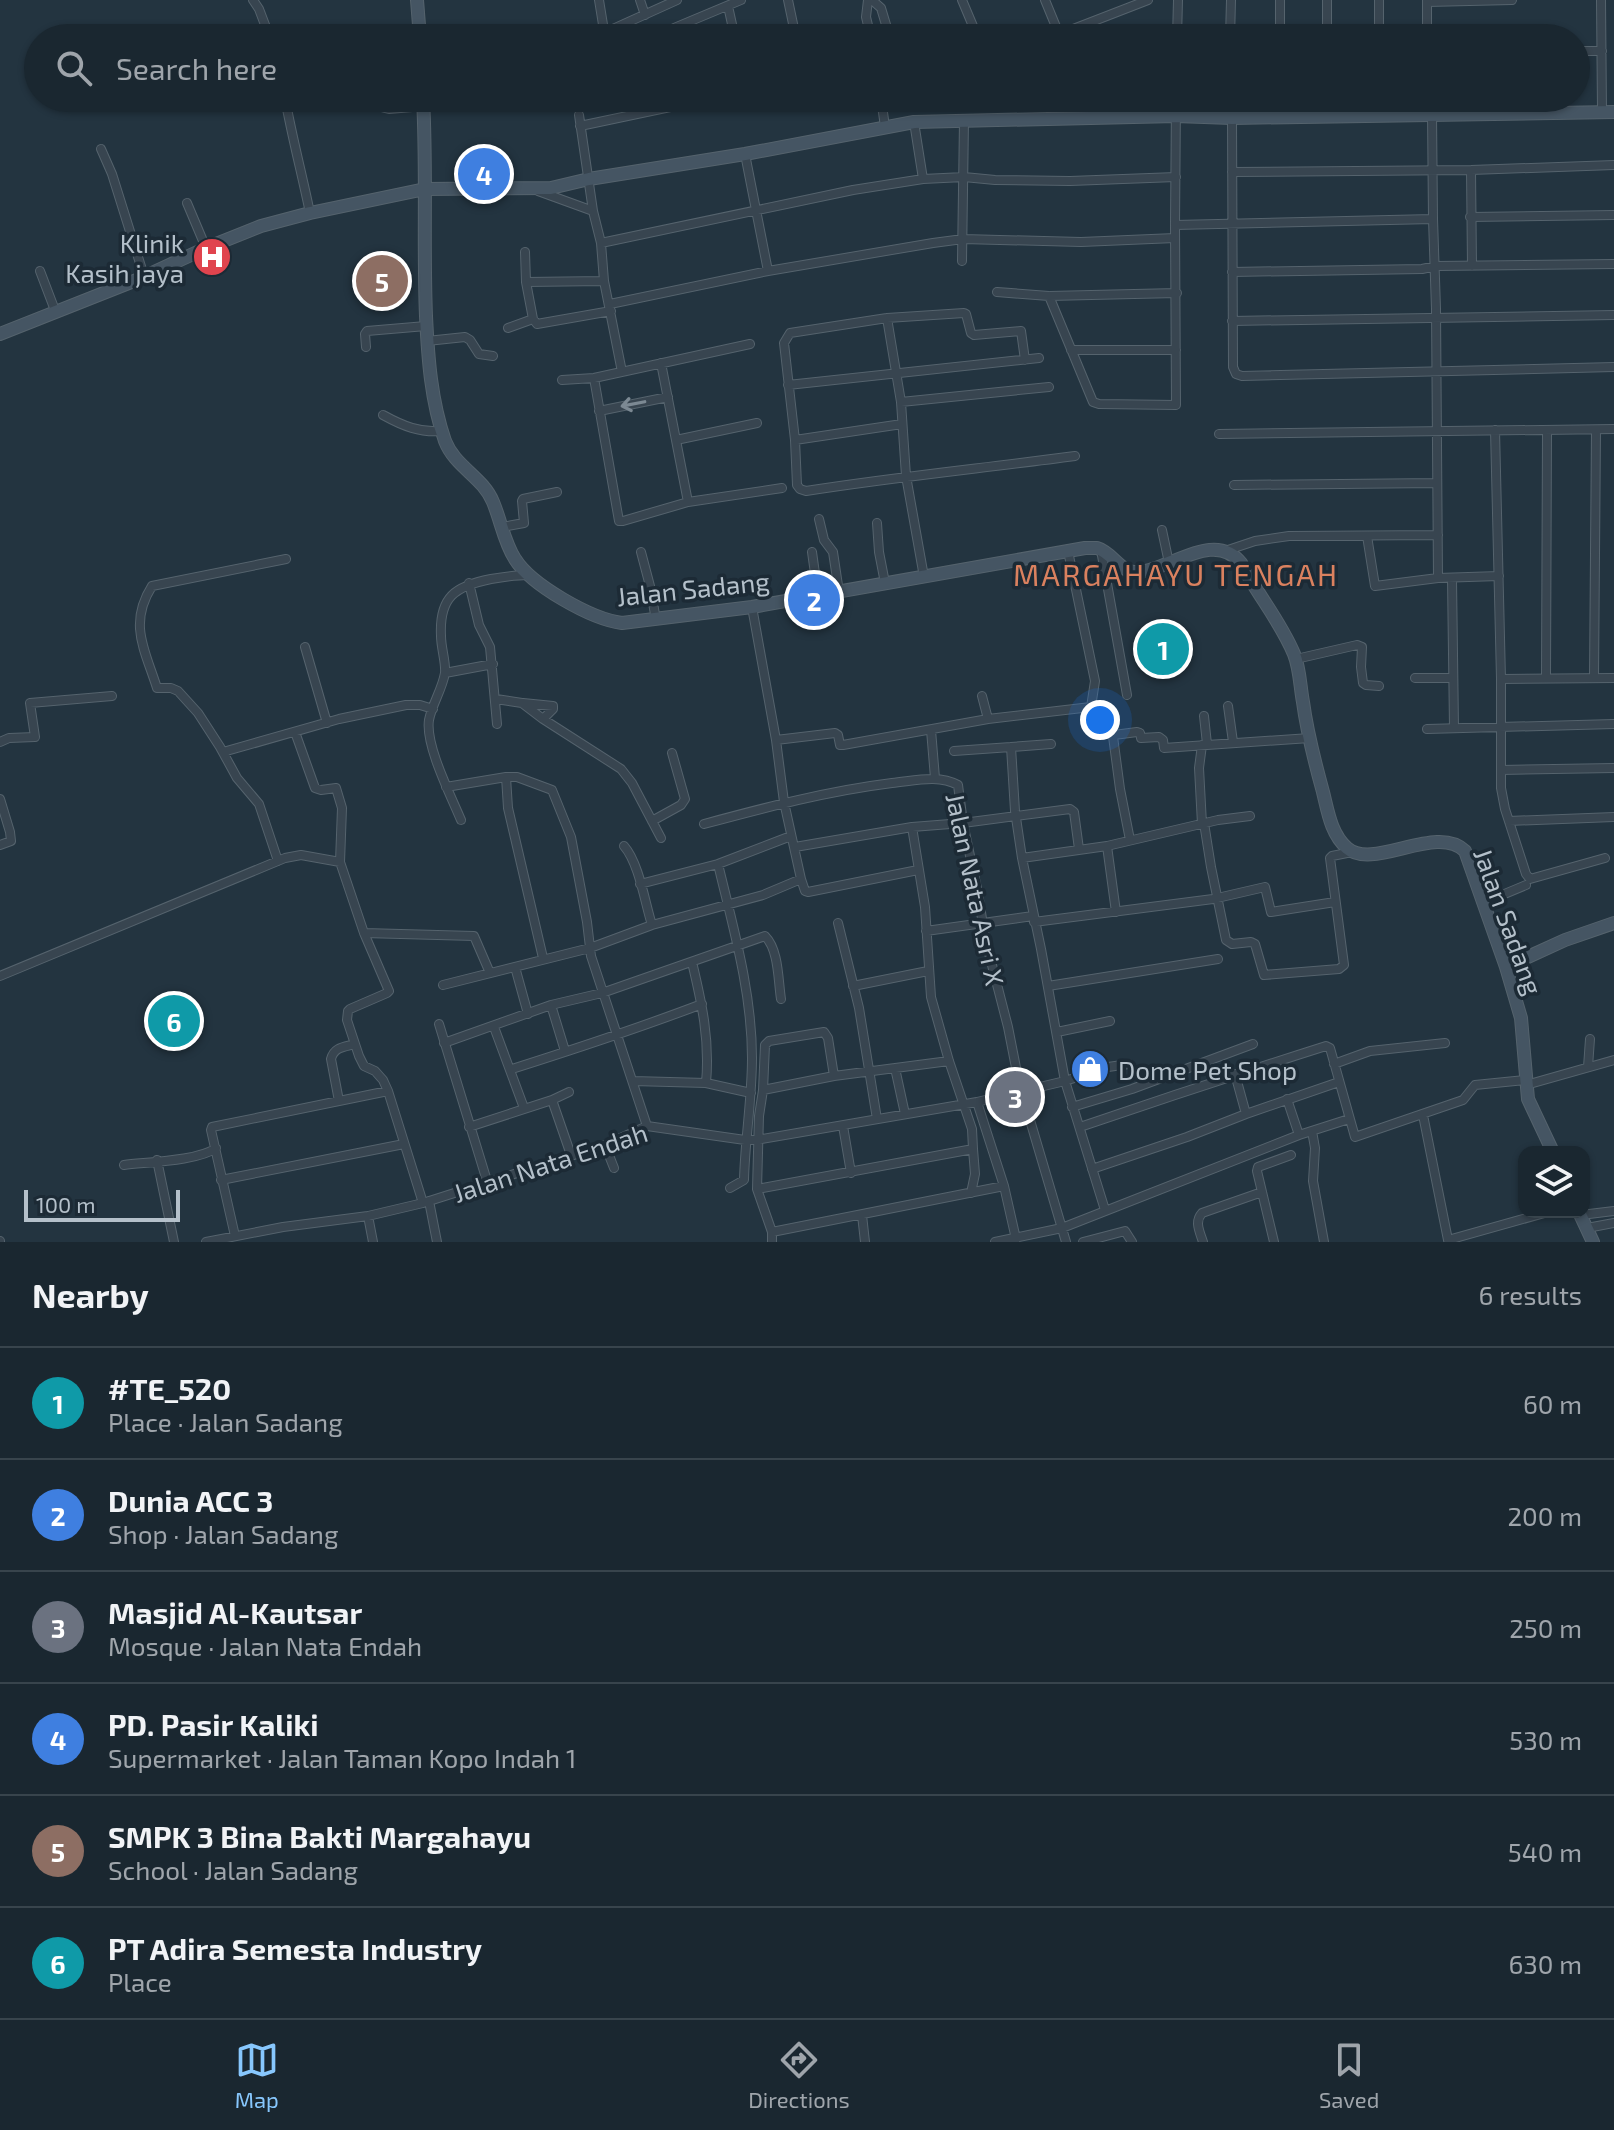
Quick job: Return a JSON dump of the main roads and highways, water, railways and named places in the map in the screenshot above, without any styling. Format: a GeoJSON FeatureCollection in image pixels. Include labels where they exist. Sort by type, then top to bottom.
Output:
{"type":"FeatureCollection","features":[{"type":"Feature","properties":{"kind":"place","name":"PD. Pasir Kaliki"},"geometry":{"type":"Point","coordinates":[484,174]}},
{"type":"Feature","properties":{"kind":"place","name":"Klinik Kasih jaya"},"geometry":{"type":"Point","coordinates":[212,257]}},
{"type":"Feature","properties":{"kind":"place","name":"SMPK 3 Bina Bakti Margahayu"},"geometry":{"type":"Point","coordinates":[382,281]}},
{"type":"Feature","properties":{"kind":"place","name":"Dunia ACC 3"},"geometry":{"type":"Point","coordinates":[814,600]}},
{"type":"Feature","properties":{"kind":"place","name":"#TE_520"},"geometry":{"type":"Point","coordinates":[1163,649]}},
{"type":"Feature","properties":{"kind":"place","name":"PT Adira Semesta Industry"},"geometry":{"type":"Point","coordinates":[174,1021]}},
{"type":"Feature","properties":{"kind":"place","name":"Dome Pet Shop"},"geometry":{"type":"Point","coordinates":[1090,1069]}},
{"type":"Feature","properties":{"kind":"place","name":"Masjid Al-Kautsar"},"geometry":{"type":"Point","coordinates":[1015,1097]}},
{"type":"Feature","properties":{"kind":"district","name":"MARGAHAYU TENGAH"},"geometry":{"type":"Point","coordinates":[1176,574]}}]}
